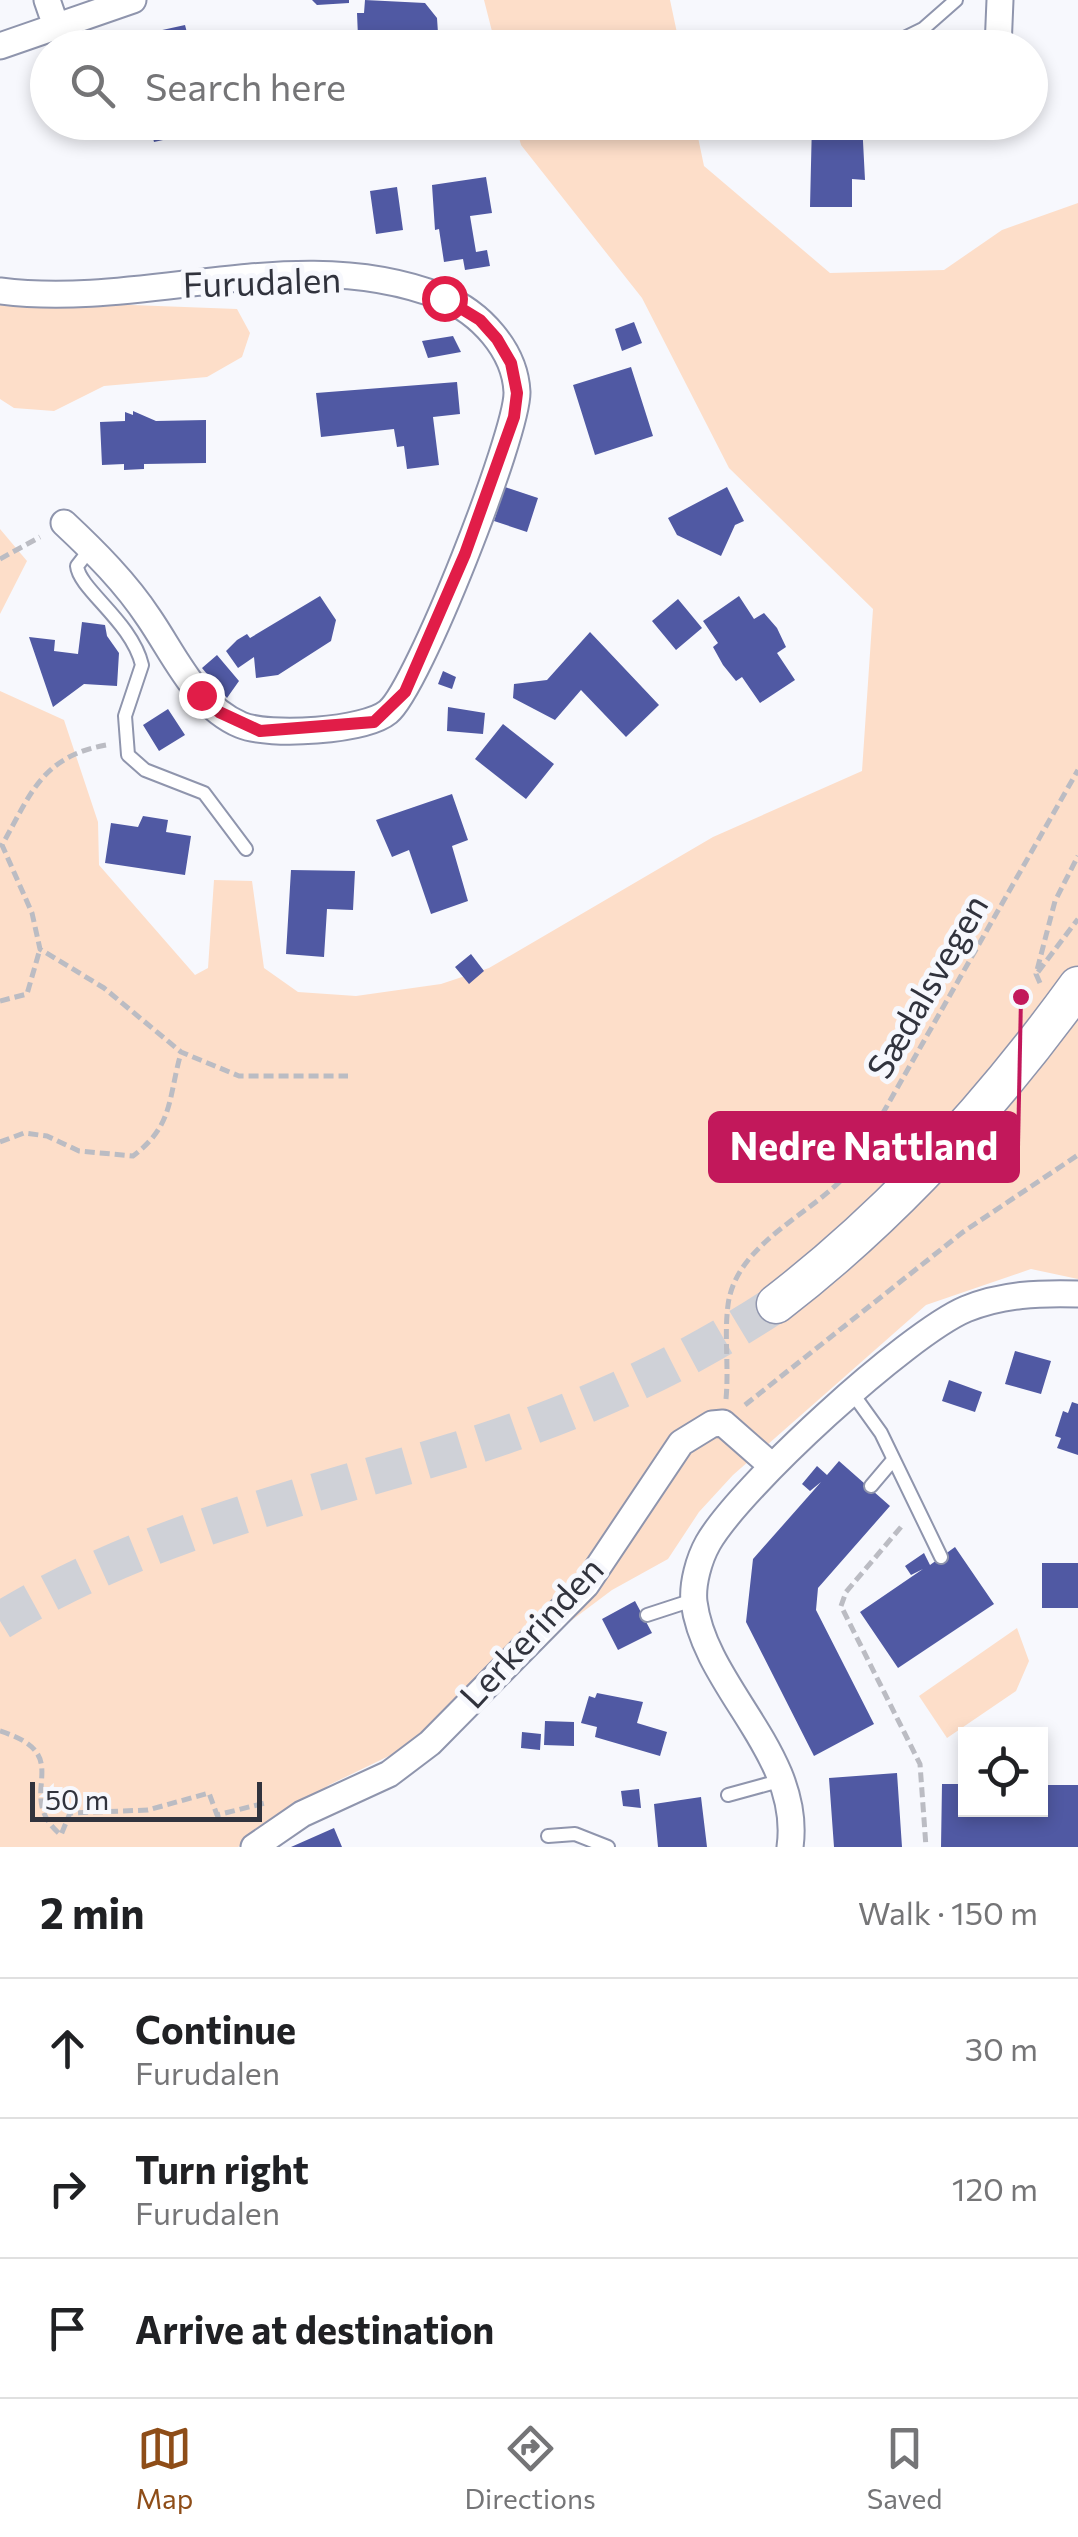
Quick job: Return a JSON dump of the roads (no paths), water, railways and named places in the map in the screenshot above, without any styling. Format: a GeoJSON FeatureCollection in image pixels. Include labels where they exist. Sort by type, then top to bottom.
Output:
{"type":"FeatureCollection","features":[{"type":"Feature","properties":{"kind":"main road"},"geometry":{"type":"LineString","coordinates":[[776,1304],[880,1218],[977,1115],[1078,986]]}},
{"type":"Feature","properties":{"kind":"street"},"geometry":{"type":"LineString","coordinates":[[47,0],[56,26]]}},
{"type":"Feature","properties":{"kind":"street"},"geometry":{"type":"LineString","coordinates":[[45,30],[133,0]]}},
{"type":"Feature","properties":{"kind":"street"},"geometry":{"type":"LineString","coordinates":[[999,30],[1000,0]]}},
{"type":"Feature","properties":{"kind":"street"},"geometry":{"type":"LineString","coordinates":[[0,46],[30,35]]}},
{"type":"Feature","properties":{"kind":"street","name":"Furudalen"},"geometry":{"type":"LineString","coordinates":[[0,291],[75,296],[266,276],[356,279],[444,298],[480,320],[511,363],[517,393],[514,417],[465,554],[405,692],[374,722],[260,731],[219,712],[170,655],[122,582],[64,523]]}},
{"type":"Feature","properties":{"kind":"street"},"geometry":{"type":"LineString","coordinates":[[790,1847],[788,1809],[779,1781],[748,1714],[702,1632],[693,1600],[706,1545],[772,1466],[853,1394],[962,1311],[1033,1293],[1078,1294]]}},
{"type":"Feature","properties":{"kind":"street","name":"Lerkerinden"},"geometry":{"type":"LineString","coordinates":[[254,1847],[302,1814],[389,1774],[430,1742],[586,1584],[681,1443],[712,1424],[723,1423],[772,1466]]}},
{"type":"Feature","properties":{"kind":"lane"},"geometry":{"type":"LineString","coordinates":[[921,30],[956,0]]}},
{"type":"Feature","properties":{"kind":"lane"},"geometry":{"type":"LineString","coordinates":[[91,548],[76,566],[78,577],[123,622],[142,665],[125,716],[128,755],[145,770],[204,793],[246,849]]}},
{"type":"Feature","properties":{"kind":"lane"},"geometry":{"type":"LineString","coordinates":[[853,1394],[881,1433],[941,1557]]}},
{"type":"Feature","properties":{"kind":"lane"},"geometry":{"type":"LineString","coordinates":[[871,1486],[893,1460]]}},
{"type":"Feature","properties":{"kind":"lane"},"geometry":{"type":"LineString","coordinates":[[647,1615],[693,1600]]}},
{"type":"Feature","properties":{"kind":"lane"},"geometry":{"type":"LineString","coordinates":[[728,1795],[779,1781]]}},
{"type":"Feature","properties":{"kind":"lane"},"geometry":{"type":"LineString","coordinates":[[548,1836],[575,1834],[608,1847]]}},
{"type":"Feature","properties":{"kind":"tunnel"},"geometry":{"type":"LineString","coordinates":[[0,1621],[53,1591],[164,1542],[278,1503],[453,1452],[579,1407],[660,1371],[776,1304]]}},
{"type":"Feature","properties":{"kind":"place","name":"Nedre Nattland"},"geometry":{"type":"Point","coordinates":[1021,997]}}]}
